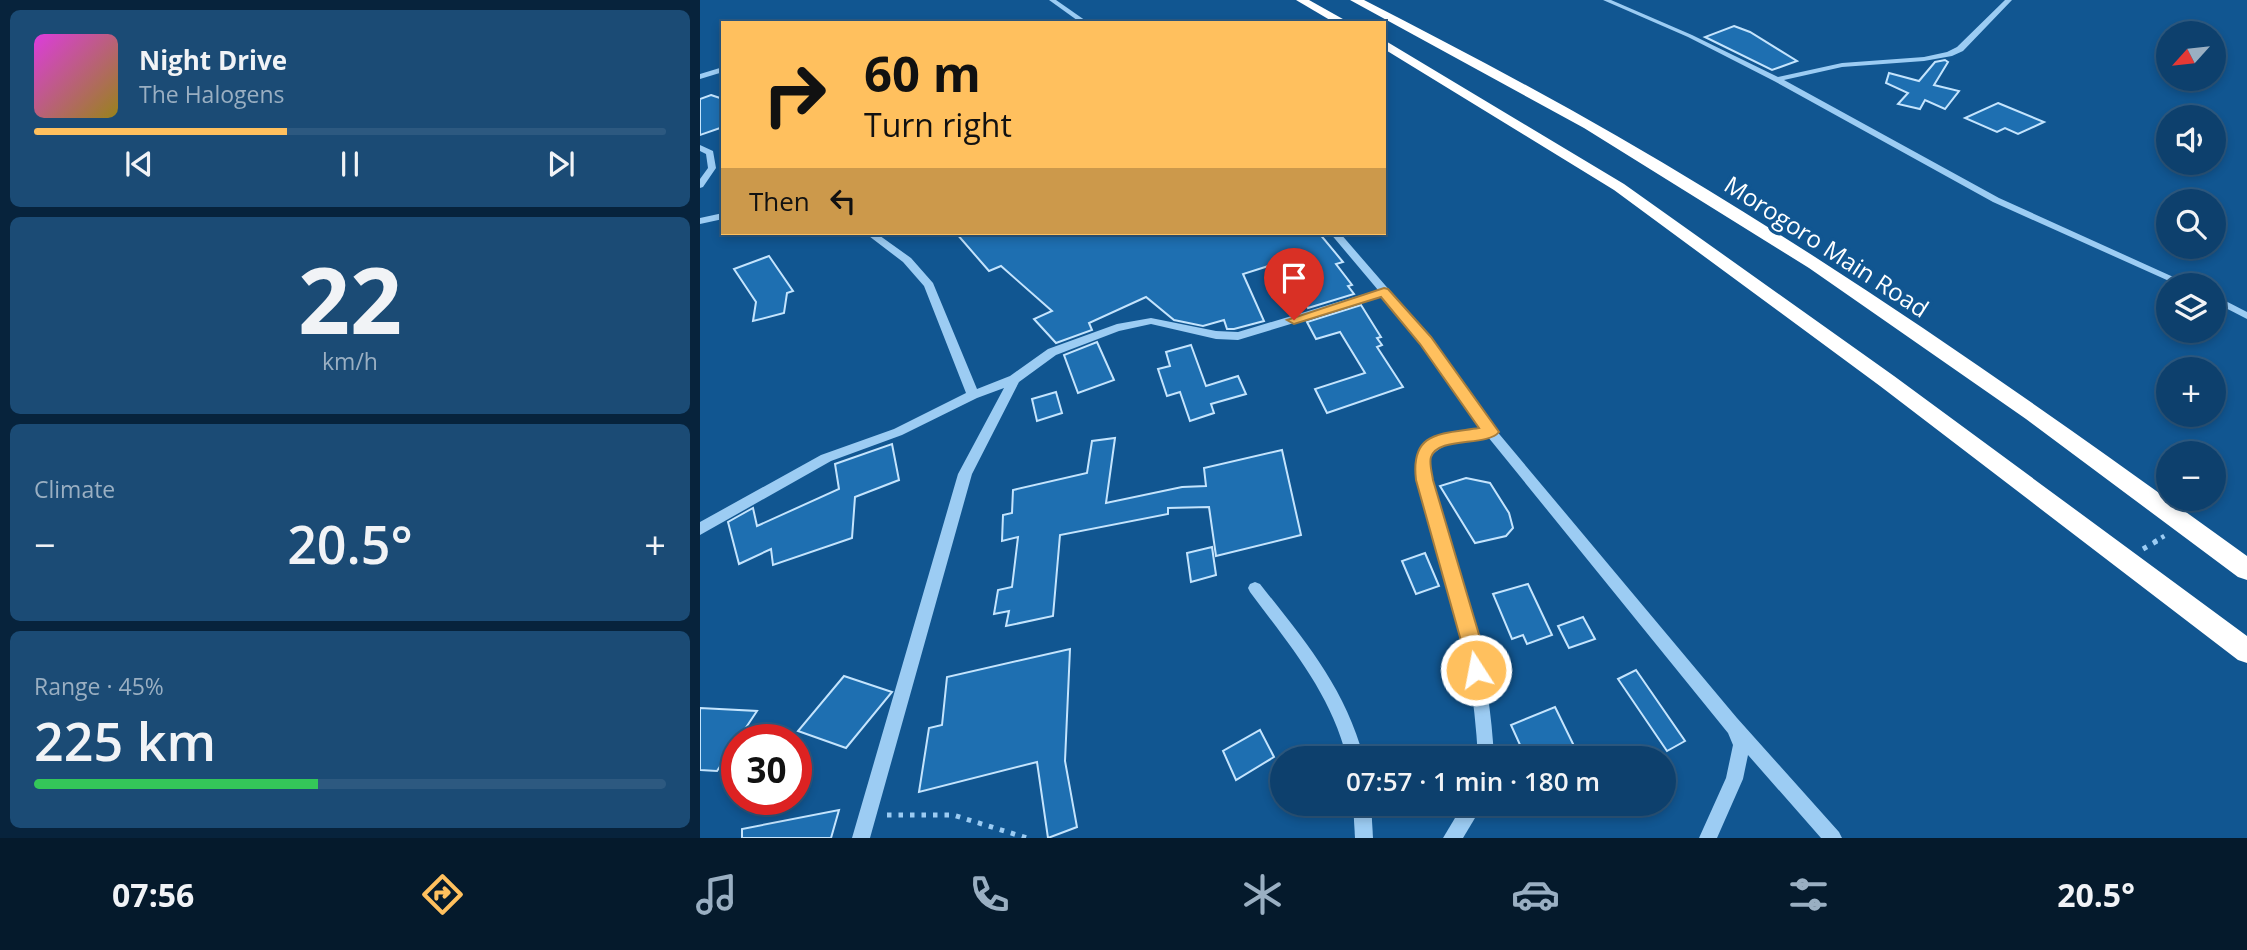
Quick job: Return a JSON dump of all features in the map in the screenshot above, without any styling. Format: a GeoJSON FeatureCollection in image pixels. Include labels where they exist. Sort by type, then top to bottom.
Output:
{"type":"FeatureCollection","features":[{"type":"Feature","properties":{"kind":"highway"},"geometry":{"type":"LineString","coordinates":[[1301,0],[1340,21]]}},
{"type":"Feature","properties":{"kind":"highway","name":"Morogoro Main Road"},"geometry":{"type":"LineString","coordinates":[[1356,0],[1435,39],[1630,148],[1826,271],[2247,570]]}},
{"type":"Feature","properties":{"kind":"highway"},"geometry":{"type":"LineString","coordinates":[[1386,45],[1619,187],[2247,651]]}},
{"type":"Feature","properties":{"kind":"highway"},"geometry":{"type":"LineString","coordinates":[[2219,628],[2247,661]]}},
{"type":"Feature","properties":{"kind":"street"},"geometry":{"type":"LineString","coordinates":[[1052,0],[1083,21]]}},
{"type":"Feature","properties":{"kind":"street"},"geometry":{"type":"LineString","coordinates":[[1606,0],[1690,36],[1777,79],[1996,200],[2159,273]]}},
{"type":"Feature","properties":{"kind":"street"},"geometry":{"type":"LineString","coordinates":[[1777,79],[1842,65],[1924,59],[1949,54],[1960,48],[2009,0]]}},
{"type":"Feature","properties":{"kind":"street"},"geometry":{"type":"LineString","coordinates":[[700,78],[721,70]]}},
{"type":"Feature","properties":{"kind":"street"},"geometry":{"type":"LineString","coordinates":[[700,148],[710,153],[712,168],[700,185]]}},
{"type":"Feature","properties":{"kind":"street"},"geometry":{"type":"LineString","coordinates":[[700,221],[721,216]]}},
{"type":"Feature","properties":{"kind":"street"},"geometry":{"type":"LineString","coordinates":[[873,235],[907,260],[929,285],[973,395]]}},
{"type":"Feature","properties":{"kind":"street"},"geometry":{"type":"LineString","coordinates":[[1337,235],[1426,340],[1491,432],[1731,724],[1833,838]]}},
{"type":"Feature","properties":{"kind":"street"},"geometry":{"type":"LineString","coordinates":[[700,529],[799,471],[898,432],[973,395],[1014,379],[1052,352],[1151,321],[1225,337],[1238,336],[1384,292]]}},
{"type":"Feature","properties":{"kind":"street"},"geometry":{"type":"LineString","coordinates":[[2226,305],[2247,316]]}},
{"type":"Feature","properties":{"kind":"street"},"geometry":{"type":"LineString","coordinates":[[861,838],[865,816],[965,474],[1014,379]]}},
{"type":"Feature","properties":{"kind":"street"},"geometry":{"type":"LineString","coordinates":[[1485,746],[1473,648],[1425,480],[1422,458],[1429,446],[1444,439],[1491,432]]}},
{"type":"Feature","properties":{"kind":"street"},"geometry":{"type":"LineString","coordinates":[[1255,588],[1328,684],[1351,732],[1354,746]]}},
{"type":"Feature","properties":{"kind":"street"},"geometry":{"type":"LineString","coordinates":[[1708,838],[1734,779],[1742,744],[1731,724]]}},
{"type":"Feature","properties":{"kind":"street"},"geometry":{"type":"LineString","coordinates":[[1363,816],[1364,838]]}},
{"type":"Feature","properties":{"kind":"street"},"geometry":{"type":"LineString","coordinates":[[1452,838],[1466,816]]}},
{"type":"Feature","properties":{"kind":"path"},"geometry":{"type":"LineString","coordinates":[[2126,559],[2185,524]]}},
{"type":"Feature","properties":{"kind":"path"},"geometry":{"type":"LineString","coordinates":[[865,816],[953,815],[1027,838]]}},
{"type":"Feature","properties":{"kind":"building"},"geometry":{"type":"Polygon","coordinates":[[[1734,26],[1750,32],[1797,61],[1772,70],[1705,37],[1734,26]]]}},
{"type":"Feature","properties":{"kind":"building"},"geometry":{"type":"Polygon","coordinates":[[[1935,62],[1948,62],[1934,85],[1959,91],[1945,109],[1925,100],[1920,109],[1898,104],[1908,93],[1886,83],[1889,73],[1919,81],[1935,62]]]}},
{"type":"Feature","properties":{"kind":"building"},"geometry":{"type":"Polygon","coordinates":[[[711,95],[721,98],[721,128],[700,135],[700,99],[711,95]]]}},
{"type":"Feature","properties":{"kind":"building"},"geometry":{"type":"Polygon","coordinates":[[[1998,103],[2044,122],[2018,134],[2005,128],[1997,132],[1965,118],[1998,103]]]}},
{"type":"Feature","properties":{"kind":"building"},"geometry":{"type":"Polygon","coordinates":[[[958,235],[1321,235],[1343,262],[1336,264],[1352,285],[1348,286],[1354,294],[1308,308],[1278,263],[1243,274],[1264,321],[1234,329],[1227,329],[1224,320],[1203,326],[1174,320],[1146,297],[1089,323],[1092,330],[1056,343],[1034,319],[1052,311],[1001,266],[989,271],[958,235]]]}},
{"type":"Feature","properties":{"kind":"building"},"geometry":{"type":"Polygon","coordinates":[[[769,256],[793,291],[787,293],[784,313],[753,321],[756,302],[734,269],[769,256]]]}},
{"type":"Feature","properties":{"kind":"building"},"geometry":{"type":"Polygon","coordinates":[[[1361,305],[1381,337],[1377,338],[1382,345],[1377,347],[1403,387],[1327,413],[1315,389],[1365,373],[1340,332],[1316,339],[1307,322],[1361,305]]]}},
{"type":"Feature","properties":{"kind":"building"},"geometry":{"type":"Polygon","coordinates":[[[1097,342],[1114,380],[1078,393],[1064,355],[1097,342]]]}},
{"type":"Feature","properties":{"kind":"building"},"geometry":{"type":"Polygon","coordinates":[[[1191,345],[1206,386],[1238,376],[1246,394],[1211,404],[1214,413],[1190,421],[1180,392],[1167,396],[1158,369],[1170,366],[1166,352],[1191,345]]]}},
{"type":"Feature","properties":{"kind":"building"},"geometry":{"type":"Polygon","coordinates":[[[1056,392],[1062,413],[1037,421],[1032,399],[1056,392]]]}},
{"type":"Feature","properties":{"kind":"building"},"geometry":{"type":"Polygon","coordinates":[[[1115,438],[1106,503],[1182,487],[1206,486],[1204,468],[1282,450],[1301,535],[1216,556],[1209,507],[1168,508],[1168,514],[1060,535],[1053,616],[1006,626],[1009,611],[994,614],[998,590],[1012,587],[1018,537],[1002,541],[1003,515],[1012,513],[1013,490],[1087,473],[1092,441],[1115,438]]]}},
{"type":"Feature","properties":{"kind":"building"},"geometry":{"type":"Polygon","coordinates":[[[892,444],[899,480],[855,497],[852,538],[773,565],[771,549],[739,564],[728,522],[753,508],[757,526],[839,489],[835,464],[892,444]]]}},
{"type":"Feature","properties":{"kind":"building"},"geometry":{"type":"Polygon","coordinates":[[[1466,478],[1490,483],[1509,513],[1513,528],[1506,536],[1475,543],[1440,486],[1466,478]]]}},
{"type":"Feature","properties":{"kind":"building"},"geometry":{"type":"Polygon","coordinates":[[[1212,547],[1216,575],[1191,582],[1187,553],[1212,547]]]}},
{"type":"Feature","properties":{"kind":"building"},"geometry":{"type":"Polygon","coordinates":[[[1425,553],[1439,586],[1416,594],[1402,561],[1425,553]]]}},
{"type":"Feature","properties":{"kind":"building"},"geometry":{"type":"Polygon","coordinates":[[[1528,584],[1552,635],[1527,644],[1523,635],[1512,639],[1493,594],[1528,584]]]}},
{"type":"Feature","properties":{"kind":"building"},"geometry":{"type":"Polygon","coordinates":[[[1583,617],[1595,639],[1569,648],[1558,626],[1583,617]]]}},
{"type":"Feature","properties":{"kind":"building"},"geometry":{"type":"Polygon","coordinates":[[[1070,649],[1065,761],[1077,827],[1048,838],[1037,762],[919,792],[929,728],[942,725],[947,677],[1070,649]]]}},
{"type":"Feature","properties":{"kind":"building"},"geometry":{"type":"Polygon","coordinates":[[[1636,670],[1685,741],[1676,746],[1664,746],[1618,679],[1636,670]]]}},
{"type":"Feature","properties":{"kind":"building"},"geometry":{"type":"Polygon","coordinates":[[[844,676],[892,692],[846,748],[812,736],[812,724],[804,724],[844,676]]]}},
{"type":"Feature","properties":{"kind":"building"},"geometry":{"type":"Polygon","coordinates":[[[1555,707],[1574,746],[1521,746],[1511,725],[1555,707]]]}},
{"type":"Feature","properties":{"kind":"building"},"geometry":{"type":"Polygon","coordinates":[[[700,708],[757,711],[748,724],[721,724],[721,765],[717,771],[700,770],[700,708]]]}},
{"type":"Feature","properties":{"kind":"building"},"geometry":{"type":"Polygon","coordinates":[[[1260,730],[1270,749],[1270,759],[1236,780],[1223,751],[1260,730]]]}},
{"type":"Feature","properties":{"kind":"building"},"geometry":{"type":"Polygon","coordinates":[[[839,810],[831,838],[742,838],[742,829],[839,810]]]}},
{"type":"Feature","properties":{"kind":"route"},"geometry":{"type":"LineString","coordinates":[[1294,320],[1384,292],[1426,340],[1491,432],[1444,439],[1429,446],[1422,458],[1425,480],[1473,648],[1476,670]]}}]}
